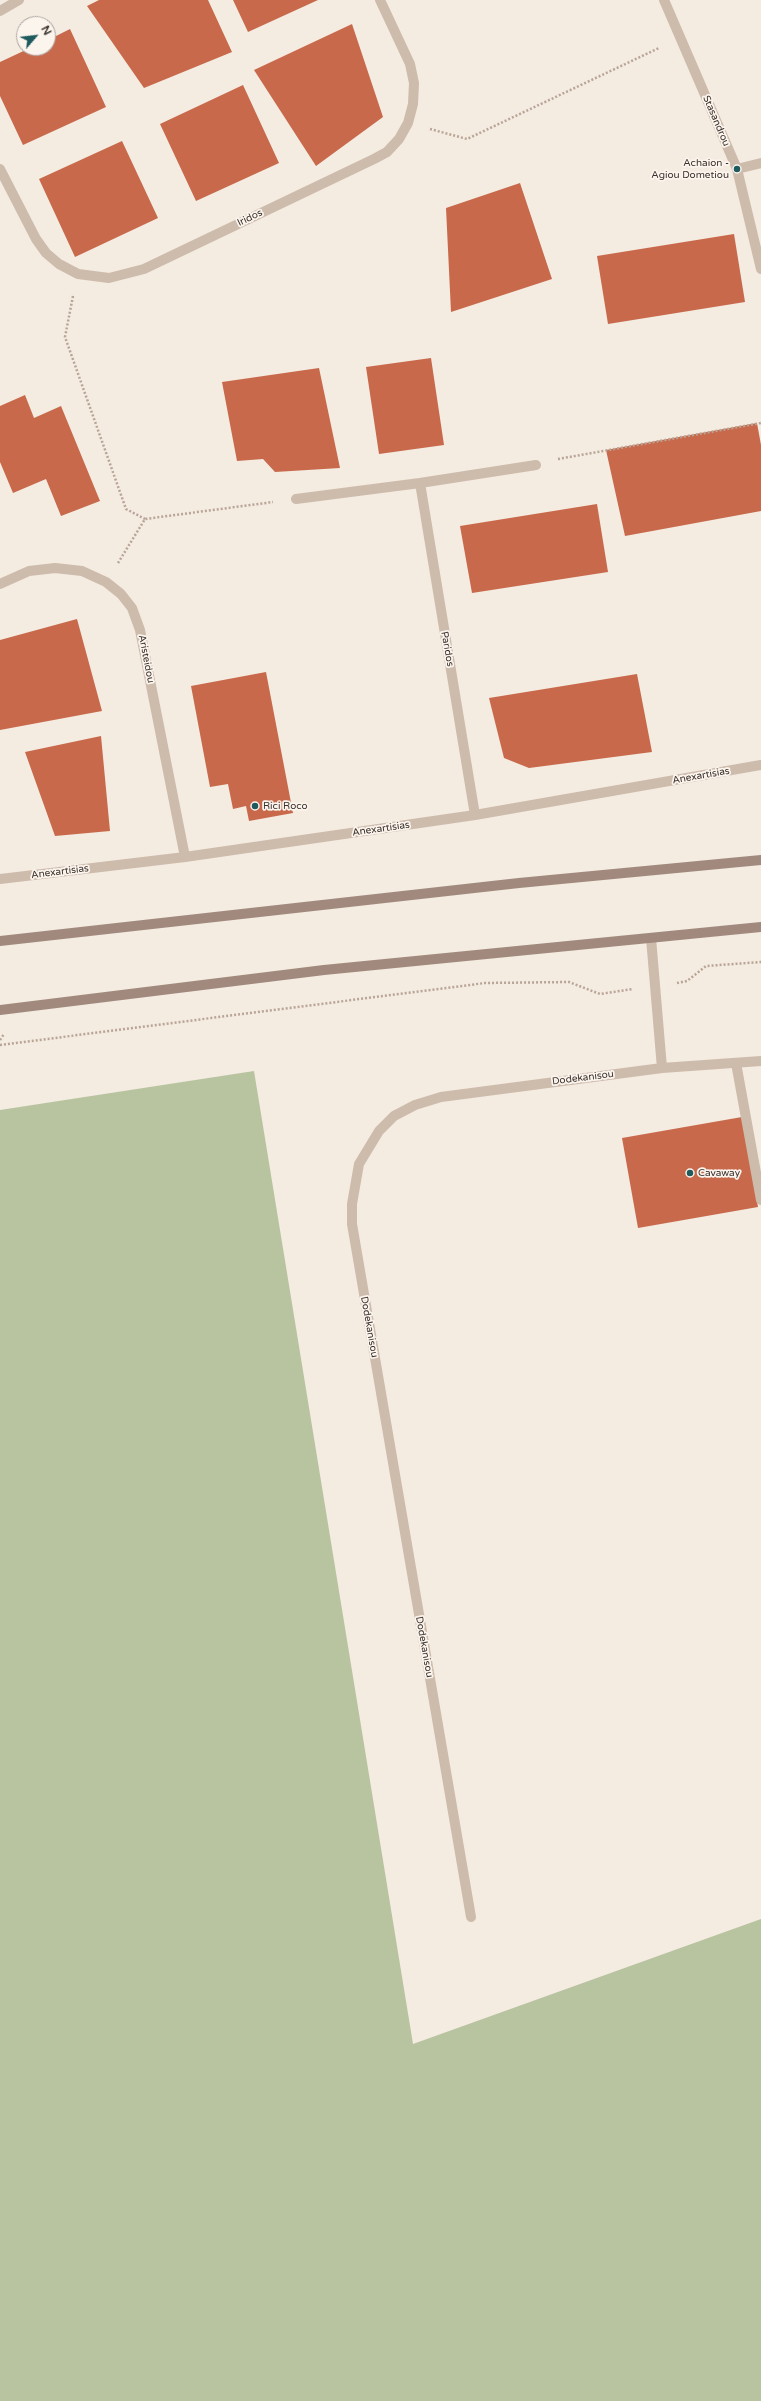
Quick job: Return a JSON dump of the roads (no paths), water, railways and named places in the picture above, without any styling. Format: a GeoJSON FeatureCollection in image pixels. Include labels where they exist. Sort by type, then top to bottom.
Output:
{"type":"FeatureCollection","features":[{"type":"Feature","properties":{"kind":"main road"},"geometry":{"type":"LineString","coordinates":[[0,941],[511,884],[761,860]]}},
{"type":"Feature","properties":{"kind":"main road"},"geometry":{"type":"LineString","coordinates":[[0,1010],[324,970],[761,927]]}},
{"type":"Feature","properties":{"kind":"street"},"geometry":{"type":"LineString","coordinates":[[0,11],[19,0]]}},
{"type":"Feature","properties":{"kind":"street","name":"Iridos"},"geometry":{"type":"LineString","coordinates":[[0,169],[36,239],[46,253],[59,264],[78,274],[109,278],[144,269],[387,152],[399,139],[408,123],[413,104],[414,83],[410,64],[380,0]]}},
{"type":"Feature","properties":{"kind":"street","name":"Stasandrou"},"geometry":{"type":"LineString","coordinates":[[664,0],[737,169],[761,268]]}},
{"type":"Feature","properties":{"kind":"street"},"geometry":{"type":"LineString","coordinates":[[737,169],[761,163]]}},
{"type":"Feature","properties":{"kind":"street"},"geometry":{"type":"LineString","coordinates":[[296,499],[420,483],[536,465]]}},
{"type":"Feature","properties":{"kind":"street","name":"Paridos"},"geometry":{"type":"LineString","coordinates":[[420,483],[475,815]]}},
{"type":"Feature","properties":{"kind":"street","name":"Aristeidou"},"geometry":{"type":"LineString","coordinates":[[0,584],[29,571],[56,568],[82,571],[106,582],[121,594],[132,608],[140,630],[185,857]]}},
{"type":"Feature","properties":{"kind":"street","name":"Anexartisias"},"geometry":{"type":"LineString","coordinates":[[0,879],[185,857],[475,815],[761,766]]}},
{"type":"Feature","properties":{"kind":"street"},"geometry":{"type":"LineString","coordinates":[[651,938],[662,1068]]}},
{"type":"Feature","properties":{"kind":"street","name":"Dodekanisou"},"geometry":{"type":"LineString","coordinates":[[471,1917],[352,1224],[355,1184],[359,1164],[378,1131],[394,1116],[415,1105],[440,1097],[662,1068],[761,1060]]}},
{"type":"Feature","properties":{"kind":"street"},"geometry":{"type":"LineString","coordinates":[[736,1063],[761,1200]]}},
{"type":"Feature","properties":{"kind":"place","name":"Achaion - Agiou Dometiou"},"geometry":{"type":"Point","coordinates":[737,169]}},
{"type":"Feature","properties":{"kind":"place","name":"Rici Roco"},"geometry":{"type":"Point","coordinates":[255,806]}},
{"type":"Feature","properties":{"kind":"place","name":"Cavaway"},"geometry":{"type":"Point","coordinates":[690,1173]}}]}
